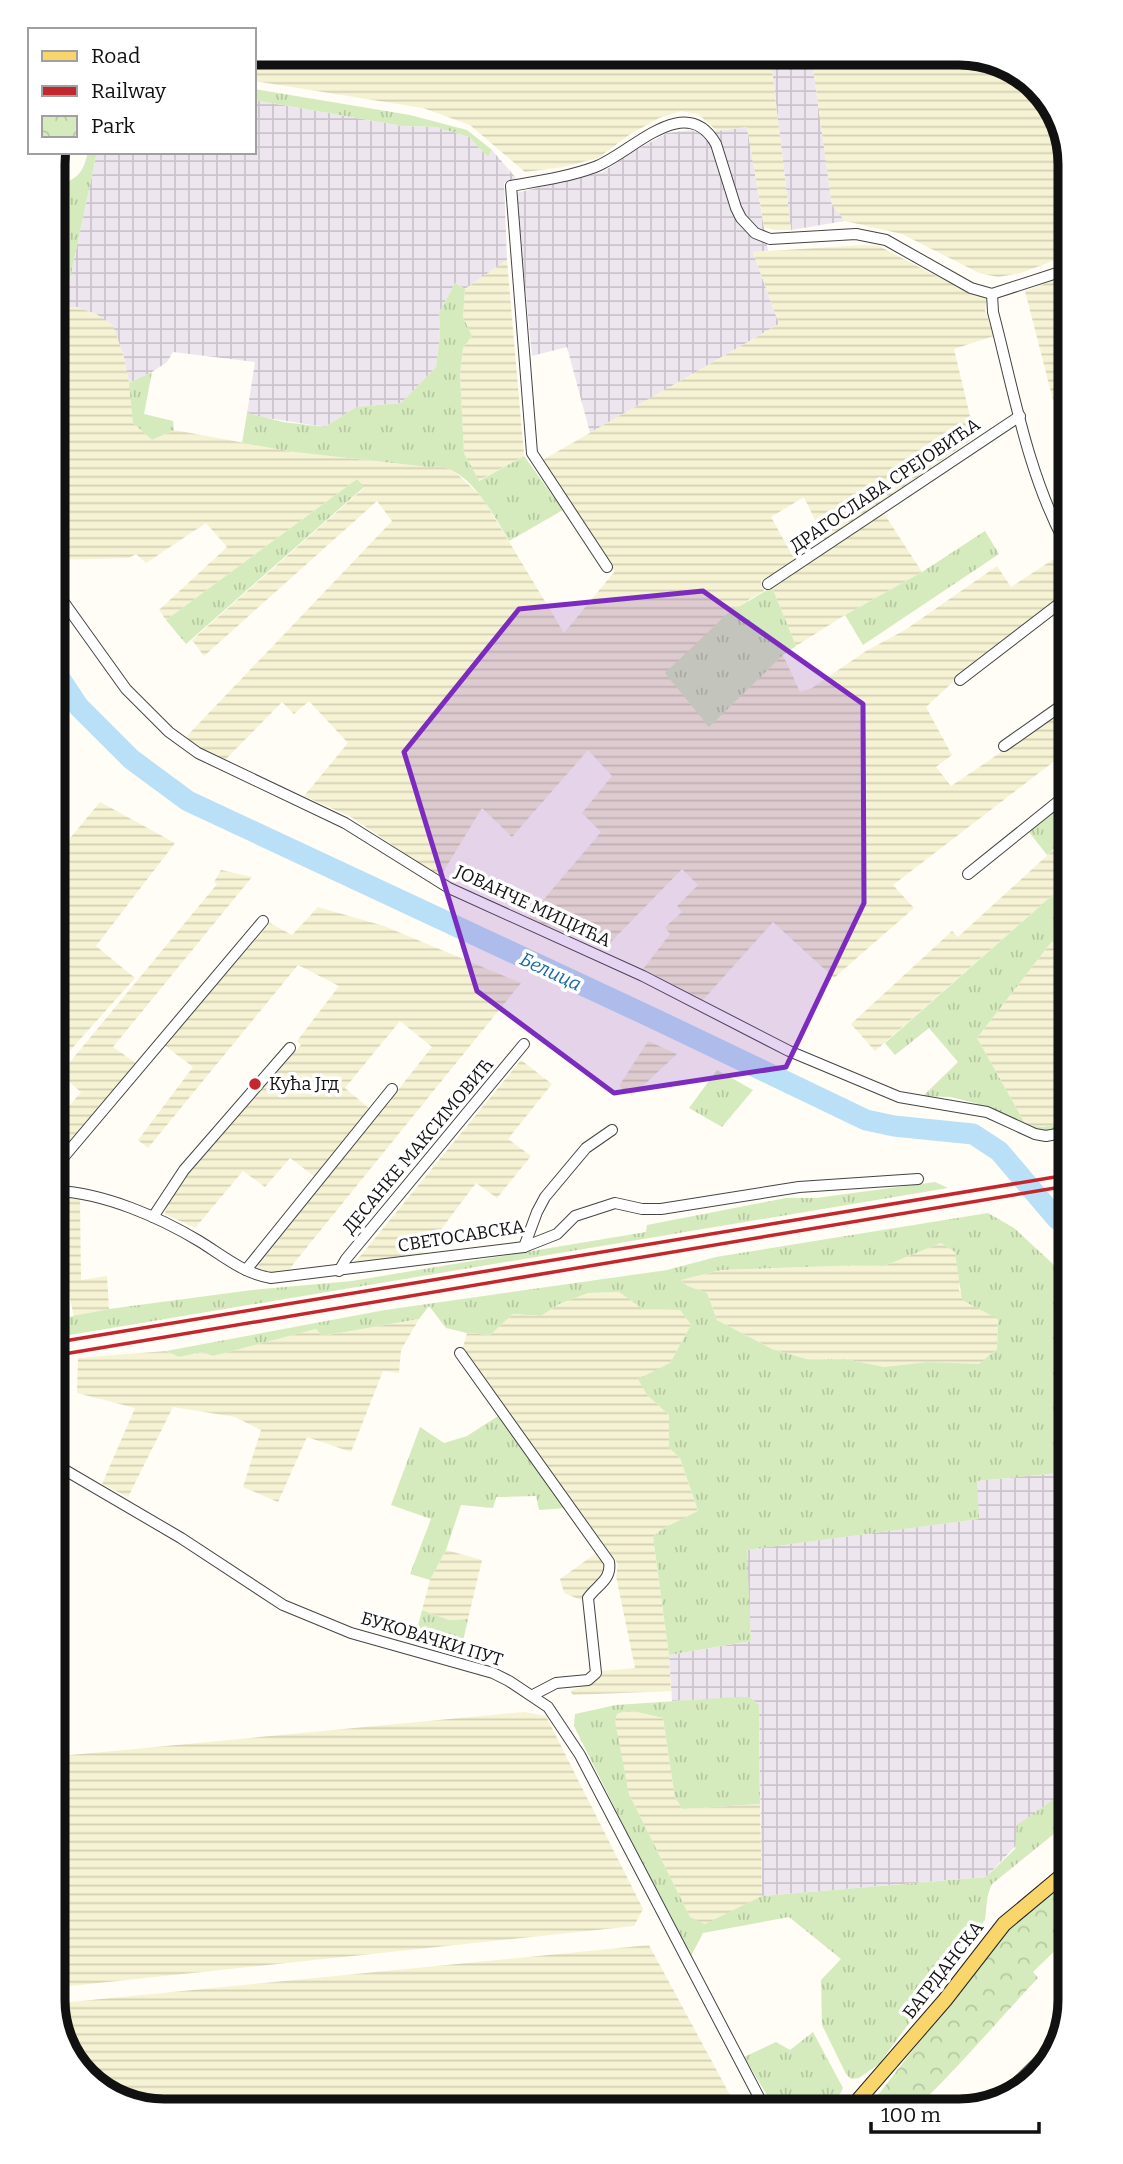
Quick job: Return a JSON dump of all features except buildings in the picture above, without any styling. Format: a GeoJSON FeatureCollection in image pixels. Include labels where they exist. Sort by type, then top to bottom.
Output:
{"type":"FeatureCollection","features":[{"type":"Feature","properties":{"kind":"main road","name":"БАГРДАНСКА"},"geometry":{"type":"LineString","coordinates":[[860,2099],[946,2000],[1004,1924],[1058,1879]]}},
{"type":"Feature","properties":{"kind":"street"},"geometry":{"type":"LineString","coordinates":[[607,567],[532,453],[511,186],[575,174],[619,155],[662,128],[684,123],[696,124],[711,136],[716,144],[736,208],[755,233],[770,239],[856,234],[878,238],[971,288],[992,294],[1058,273]]}},
{"type":"Feature","properties":{"kind":"street"},"geometry":{"type":"LineString","coordinates":[[992,294],[993,312],[1035,471],[1058,530]]}},
{"type":"Feature","properties":{"kind":"street","name":"ДРАГОСЛАВА СРЕЈОВИЋА"},"geometry":{"type":"LineString","coordinates":[[768,584],[1020,416]]}},
{"type":"Feature","properties":{"kind":"street","name":"ЈОВАНЧЕ МИЦИЋА"},"geometry":{"type":"LineString","coordinates":[[65,604],[126,689],[169,732],[198,753],[345,823],[450,888],[643,976],[789,1051],[899,1097],[987,1112],[1035,1134],[1046,1136],[1058,1134]]}},
{"type":"Feature","properties":{"kind":"street"},"geometry":{"type":"LineString","coordinates":[[960,680],[1058,605]]}},
{"type":"Feature","properties":{"kind":"street"},"geometry":{"type":"LineString","coordinates":[[1004,746],[1058,708]]}},
{"type":"Feature","properties":{"kind":"street"},"geometry":{"type":"LineString","coordinates":[[968,874],[1058,802]]}},
{"type":"Feature","properties":{"kind":"street"},"geometry":{"type":"LineString","coordinates":[[65,1156],[263,921]]}},
{"type":"Feature","properties":{"kind":"street","name":"ДЕСАНКЕ МАКСИМОВИЋ"},"geometry":{"type":"LineString","coordinates":[[339,1271],[524,1044]]}},
{"type":"Feature","properties":{"kind":"street"},"geometry":{"type":"LineString","coordinates":[[153,1217],[184,1170],[290,1048]]}},
{"type":"Feature","properties":{"kind":"street"},"geometry":{"type":"LineString","coordinates":[[246,1270],[392,1089]]}},
{"type":"Feature","properties":{"kind":"street"},"geometry":{"type":"LineString","coordinates":[[524,1247],[545,1197],[586,1148],[612,1130]]}},
{"type":"Feature","properties":{"kind":"street","name":"СВЕТОСАВСКА"},"geometry":{"type":"LineString","coordinates":[[65,1192],[97,1197],[153,1217],[184,1232],[246,1270],[271,1278],[524,1247],[557,1234],[575,1216],[615,1203],[642,1209],[661,1209],[799,1187],[918,1180]]}},
{"type":"Feature","properties":{"kind":"street"},"geometry":{"type":"LineString","coordinates":[[460,1353],[609,1562],[611,1571],[608,1578],[587,1598],[596,1673],[588,1680],[556,1684],[533,1695]]}},
{"type":"Feature","properties":{"kind":"street","name":"БУКОВАЧКИ ПУТ"},"geometry":{"type":"LineString","coordinates":[[65,1470],[181,1538],[283,1605],[351,1633],[493,1673],[533,1695],[548,1707],[579,1755],[760,2099]]}},
{"type":"Feature","properties":{"kind":"highlighted area"},"geometry":{"type":"Polygon","coordinates":[[[703,591],[863,704],[864,903],[786,1067],[614,1093],[477,991],[404,752],[519,609],[703,591]]]}},
{"type":"Feature","properties":{"kind":"shaded area"},"geometry":{"type":"Polygon","coordinates":[[[256,65],[771,65],[791,230],[764,227],[747,127],[717,131],[698,114],[681,111],[659,118],[629,135],[598,158],[563,167],[525,172],[470,125],[423,108],[256,81],[256,65]]]}},
{"type":"Feature","properties":{"kind":"shaded area"},"geometry":{"type":"Polygon","coordinates":[[[771,65],[813,65],[832,205],[845,221],[791,230],[771,65]]]}},
{"type":"Feature","properties":{"kind":"shaded area"},"geometry":{"type":"Polygon","coordinates":[[[813,65],[965,65],[991,70],[1024,89],[1038,104],[1051,126],[1058,164],[1058,259],[1021,273],[998,277],[979,273],[902,234],[845,221],[832,205],[813,65]]]}},
{"type":"Feature","properties":{"kind":"shaded area"},"geometry":{"type":"Polygon","coordinates":[[[256,100],[402,126],[436,127],[469,137],[488,157],[492,150],[516,178],[504,183],[507,260],[465,289],[455,283],[439,313],[440,335],[436,367],[401,403],[356,407],[325,427],[247,413],[255,362],[173,352],[167,362],[129,383],[123,354],[112,325],[96,314],[77,307],[65,307],[97,154],[256,154],[256,100]]]}},
{"type":"Feature","properties":{"kind":"shaded area"},"geometry":{"type":"Polygon","coordinates":[[[747,127],[768,251],[753,252],[779,324],[590,433],[567,347],[532,356],[516,193],[603,172],[667,133],[690,130],[699,133],[747,127]]]}},
{"type":"Feature","properties":{"kind":"shaded area"},"geometry":{"type":"Polygon","coordinates":[[[879,246],[944,280],[987,297],[985,310],[994,336],[954,349],[975,437],[825,541],[804,497],[771,517],[795,560],[761,581],[764,591],[748,600],[709,726],[783,655],[800,692],[812,688],[866,651],[905,630],[997,566],[1011,587],[1058,556],[1058,598],[980,657],[926,707],[952,755],[936,767],[951,786],[1058,714],[1058,758],[893,885],[914,908],[834,978],[773,922],[703,1000],[643,969],[670,934],[665,927],[682,912],[677,906],[698,885],[682,869],[605,948],[528,918],[601,832],[582,813],[612,776],[588,750],[512,837],[482,808],[440,877],[351,817],[304,796],[348,743],[309,701],[294,714],[282,702],[225,760],[195,746],[185,738],[392,521],[377,501],[204,656],[192,640],[364,488],[357,479],[166,620],[159,610],[227,547],[206,523],[146,563],[136,554],[129,558],[65,560],[69,501],[65,501],[65,308],[77,307],[96,314],[113,325],[123,354],[132,396],[133,423],[152,440],[174,430],[294,452],[429,467],[441,465],[456,473],[482,497],[564,633],[615,571],[541,461],[779,324],[753,252],[879,246]]]}},
{"type":"Feature","properties":{"kind":"shaded area"},"geometry":{"type":"Polygon","coordinates":[[[507,260],[524,456],[478,481],[464,453],[460,374],[463,348],[472,336],[463,317],[465,289],[507,260]]]}},
{"type":"Feature","properties":{"kind":"shaded area"},"geometry":{"type":"Polygon","coordinates":[[[1058,279],[1058,419],[1025,291],[1058,279]]]}},
{"type":"Feature","properties":{"kind":"shaded area"},"geometry":{"type":"Polygon","coordinates":[[[883,512],[922,572],[796,646],[772,587],[883,512]]]}},
{"type":"Feature","properties":{"kind":"shaded area"},"geometry":{"type":"Polygon","coordinates":[[[100,802],[175,843],[96,946],[135,978],[65,1056],[65,844],[100,802]]]}},
{"type":"Feature","properties":{"kind":"shaded area"},"geometry":{"type":"Polygon","coordinates":[[[1058,845],[1058,890],[875,1051],[851,1024],[952,931],[958,937],[1058,845]]]}},
{"type":"Feature","properties":{"kind":"shaded area"},"geometry":{"type":"Polygon","coordinates":[[[221,870],[252,877],[113,1047],[136,1063],[65,1147],[65,1111],[81,1092],[65,1078],[65,1068],[217,884],[214,882],[221,870]]]}},
{"type":"Feature","properties":{"kind":"shaded area"},"geometry":{"type":"Polygon","coordinates":[[[318,907],[384,926],[521,983],[286,1273],[268,1272],[257,1267],[432,1047],[400,1021],[345,1088],[370,1109],[315,1177],[290,1158],[265,1187],[243,1171],[195,1228],[165,1214],[167,1203],[186,1175],[301,1045],[297,1041],[339,986],[298,965],[148,1148],[138,1140],[193,1067],[164,1045],[270,923],[292,935],[318,907]]]}},
{"type":"Feature","properties":{"kind":"shaded area"},"geometry":{"type":"Polygon","coordinates":[[[1058,934],[1058,1123],[1043,1127],[1026,1125],[977,1038],[1058,934]]]}},
{"type":"Feature","properties":{"kind":"shaded area"},"geometry":{"type":"Polygon","coordinates":[[[648,1041],[677,1054],[632,1096],[619,1086],[648,1041]]]}},
{"type":"Feature","properties":{"kind":"shaded area"},"geometry":{"type":"Polygon","coordinates":[[[521,1060],[552,1084],[508,1139],[531,1156],[497,1198],[476,1183],[421,1256],[353,1265],[521,1060]]]}},
{"type":"Feature","properties":{"kind":"shaded area"},"geometry":{"type":"Polygon","coordinates":[[[65,1198],[80,1199],[81,1280],[107,1276],[109,1309],[74,1317],[65,1276],[65,1198]]]}},
{"type":"Feature","properties":{"kind":"shaded area"},"geometry":{"type":"Polygon","coordinates":[[[941,1243],[955,1252],[960,1280],[959,1291],[998,1319],[997,1349],[979,1365],[927,1362],[884,1367],[845,1359],[810,1360],[772,1349],[717,1320],[707,1293],[688,1286],[681,1280],[721,1270],[884,1266],[941,1243]]]}},
{"type":"Feature","properties":{"kind":"shaded area"},"geometry":{"type":"Polygon","coordinates":[[[620,1292],[643,1309],[680,1310],[691,1325],[670,1363],[647,1395],[669,1415],[669,1448],[680,1458],[698,1512],[662,1529],[653,1537],[669,1655],[671,1691],[573,1695],[570,1691],[593,1683],[599,1678],[601,1671],[635,1668],[616,1576],[618,1564],[463,1347],[467,1333],[490,1335],[513,1314],[541,1316],[559,1304],[588,1293],[620,1292]]]}},
{"type":"Feature","properties":{"kind":"shaded area"},"geometry":{"type":"Polygon","coordinates":[[[419,1319],[401,1350],[399,1373],[383,1371],[351,1452],[307,1437],[278,1502],[243,1487],[261,1430],[235,1417],[173,1407],[128,1497],[102,1484],[135,1408],[77,1393],[78,1358],[166,1351],[179,1357],[203,1352],[213,1356],[316,1329],[322,1336],[419,1319]]]}},
{"type":"Feature","properties":{"kind":"shaded area"},"geometry":{"type":"Polygon","coordinates":[[[1058,1473],[1058,1802],[986,1877],[762,1896],[759,1705],[750,1697],[672,1701],[669,1655],[751,1641],[746,1550],[978,1519],[976,1481],[1058,1473]]]}},
{"type":"Feature","properties":{"kind":"shaded area"},"geometry":{"type":"Polygon","coordinates":[[[446,1550],[482,1560],[468,1619],[449,1620],[422,1610],[430,1580],[446,1550]]]}},
{"type":"Feature","properties":{"kind":"shaded area"},"geometry":{"type":"Polygon","coordinates":[[[595,1554],[607,1570],[602,1577],[587,1590],[581,1600],[564,1593],[560,1579],[595,1554]]]}},
{"type":"Feature","properties":{"kind":"shaded area"},"geometry":{"type":"Polygon","coordinates":[[[628,1710],[663,1718],[675,1798],[683,1809],[760,1804],[762,1896],[705,1925],[690,1917],[629,1794],[614,1721],[617,1714],[628,1710]]]}},
{"type":"Feature","properties":{"kind":"shaded area"},"geometry":{"type":"Polygon","coordinates":[[[524,1712],[546,1716],[643,1909],[634,1926],[65,1987],[65,1756],[524,1712]]]}},
{"type":"Feature","properties":{"kind":"shaded area"},"geometry":{"type":"Polygon","coordinates":[[[649,1945],[732,2099],[158,2099],[126,2092],[94,2070],[72,2038],[65,2003],[649,1945]]]}},
{"type":"Feature","properties":{"kind":"green space"},"geometry":{"type":"Polygon","coordinates":[[[256,89],[410,115],[467,130],[492,150],[488,157],[469,137],[436,127],[402,126],[256,100],[256,89]]]}},
{"type":"Feature","properties":{"kind":"green space"},"geometry":{"type":"Polygon","coordinates":[[[87,154],[97,154],[65,302],[65,183],[77,176],[87,154]]]}},
{"type":"Feature","properties":{"kind":"green space"},"geometry":{"type":"Polygon","coordinates":[[[455,283],[465,289],[463,317],[472,336],[463,348],[460,374],[464,453],[479,481],[524,456],[563,510],[509,541],[477,491],[455,472],[442,467],[294,452],[242,443],[247,413],[283,422],[325,427],[356,407],[401,403],[436,367],[440,335],[439,313],[455,283]]]}},
{"type":"Feature","properties":{"kind":"green space"},"geometry":{"type":"Polygon","coordinates":[[[152,372],[144,414],[173,421],[174,430],[152,440],[133,423],[129,383],[152,372]]]}},
{"type":"Feature","properties":{"kind":"green space"},"geometry":{"type":"Polygon","coordinates":[[[357,479],[364,487],[186,644],[166,620],[357,479]]]}},
{"type":"Feature","properties":{"kind":"green space"},"geometry":{"type":"Polygon","coordinates":[[[985,531],[999,554],[863,645],[845,615],[922,572],[985,531]]]}},
{"type":"Feature","properties":{"kind":"green space"},"geometry":{"type":"Polygon","coordinates":[[[772,587],[796,646],[783,655],[709,727],[665,673],[727,614],[772,587]]]}},
{"type":"Feature","properties":{"kind":"green space"},"geometry":{"type":"Polygon","coordinates":[[[1058,808],[1058,845],[1047,855],[1029,832],[1058,808]]]}},
{"type":"Feature","properties":{"kind":"green space"},"geometry":{"type":"Polygon","coordinates":[[[1058,890],[1058,934],[977,1038],[1026,1125],[1043,1127],[1058,1123],[1058,1129],[1037,1132],[975,1103],[951,1097],[923,1096],[958,1062],[929,1028],[895,1055],[885,1043],[1058,890]]]}},
{"type":"Feature","properties":{"kind":"green space"},"geometry":{"type":"Polygon","coordinates":[[[717,1070],[753,1090],[722,1127],[689,1108],[717,1070]]]}},
{"type":"Feature","properties":{"kind":"green space"},"geometry":{"type":"Polygon","coordinates":[[[935,1182],[948,1188],[65,1336],[65,1318],[109,1309],[252,1290],[352,1281],[646,1232],[647,1225],[786,1198],[816,1198],[935,1182]]]}},
{"type":"Feature","properties":{"kind":"green space"},"geometry":{"type":"Polygon","coordinates":[[[988,1213],[1014,1228],[1058,1269],[1058,1473],[977,1481],[979,1519],[747,1550],[751,1641],[669,1655],[653,1537],[662,1529],[698,1511],[680,1458],[669,1448],[669,1415],[647,1395],[638,1379],[670,1363],[691,1325],[680,1310],[643,1309],[619,1292],[588,1293],[559,1304],[541,1316],[513,1314],[490,1335],[446,1328],[429,1306],[419,1319],[322,1336],[316,1329],[213,1356],[202,1352],[179,1357],[166,1351],[385,1310],[667,1270],[716,1257],[988,1213]],[[941,1243],[884,1266],[721,1270],[681,1280],[688,1286],[707,1293],[717,1320],[772,1349],[810,1360],[845,1359],[884,1367],[927,1362],[979,1364],[997,1349],[998,1319],[962,1300],[955,1252],[941,1243]]]}},
{"type":"Feature","properties":{"kind":"green space"},"geometry":{"type":"Polygon","coordinates":[[[498,1416],[566,1508],[539,1510],[536,1496],[496,1497],[493,1508],[461,1505],[446,1550],[430,1580],[410,1574],[431,1519],[391,1505],[420,1427],[444,1443],[467,1436],[498,1416]]]}},
{"type":"Feature","properties":{"kind":"green space"},"geometry":{"type":"Polygon","coordinates":[[[422,1610],[449,1620],[468,1619],[461,1650],[414,1642],[422,1610]]]}},
{"type":"Feature","properties":{"kind":"green space"},"geometry":{"type":"Polygon","coordinates":[[[750,1697],[759,1705],[760,1804],[683,1809],[675,1798],[663,1718],[628,1710],[617,1714],[615,1721],[629,1794],[690,1917],[705,1924],[762,1896],[986,1877],[1015,1849],[1017,1825],[1058,1796],[1058,1831],[992,1884],[985,1920],[879,2064],[859,2078],[851,2079],[822,2025],[821,1980],[841,1959],[789,1917],[703,1933],[691,1956],[574,1726],[575,1714],[616,1705],[750,1697]]]}},
{"type":"Feature","properties":{"kind":"green space"},"geometry":{"type":"Polygon","coordinates":[[[1058,1889],[1058,1948],[1033,1972],[1038,1978],[925,2099],[875,2099],[1006,1930],[1058,1889]]]}},
{"type":"Feature","properties":{"kind":"green space"},"geometry":{"type":"Polygon","coordinates":[[[813,2032],[843,2088],[839,2096],[835,2099],[769,2099],[744,2057],[776,2042],[790,2050],[813,2032]]]}},
{"type":"Feature","properties":{"kind":"waterway","name":"Белица"},"geometry":{"type":"LineString","coordinates":[[65,686],[79,707],[131,759],[188,801],[866,1120],[894,1126],[973,1134],[999,1151],[1058,1220]]}},
{"type":"Feature","properties":{"kind":"railway"},"geometry":{"type":"LineString","coordinates":[[65,1341],[1058,1176]]}},
{"type":"Feature","properties":{"kind":"railway"},"geometry":{"type":"LineString","coordinates":[[65,1354],[1058,1188]]}},
{"type":"Feature","properties":{"kind":"place","name":"Кућа Јгд"},"geometry":{"type":"Point","coordinates":[255,1084]}}]}
